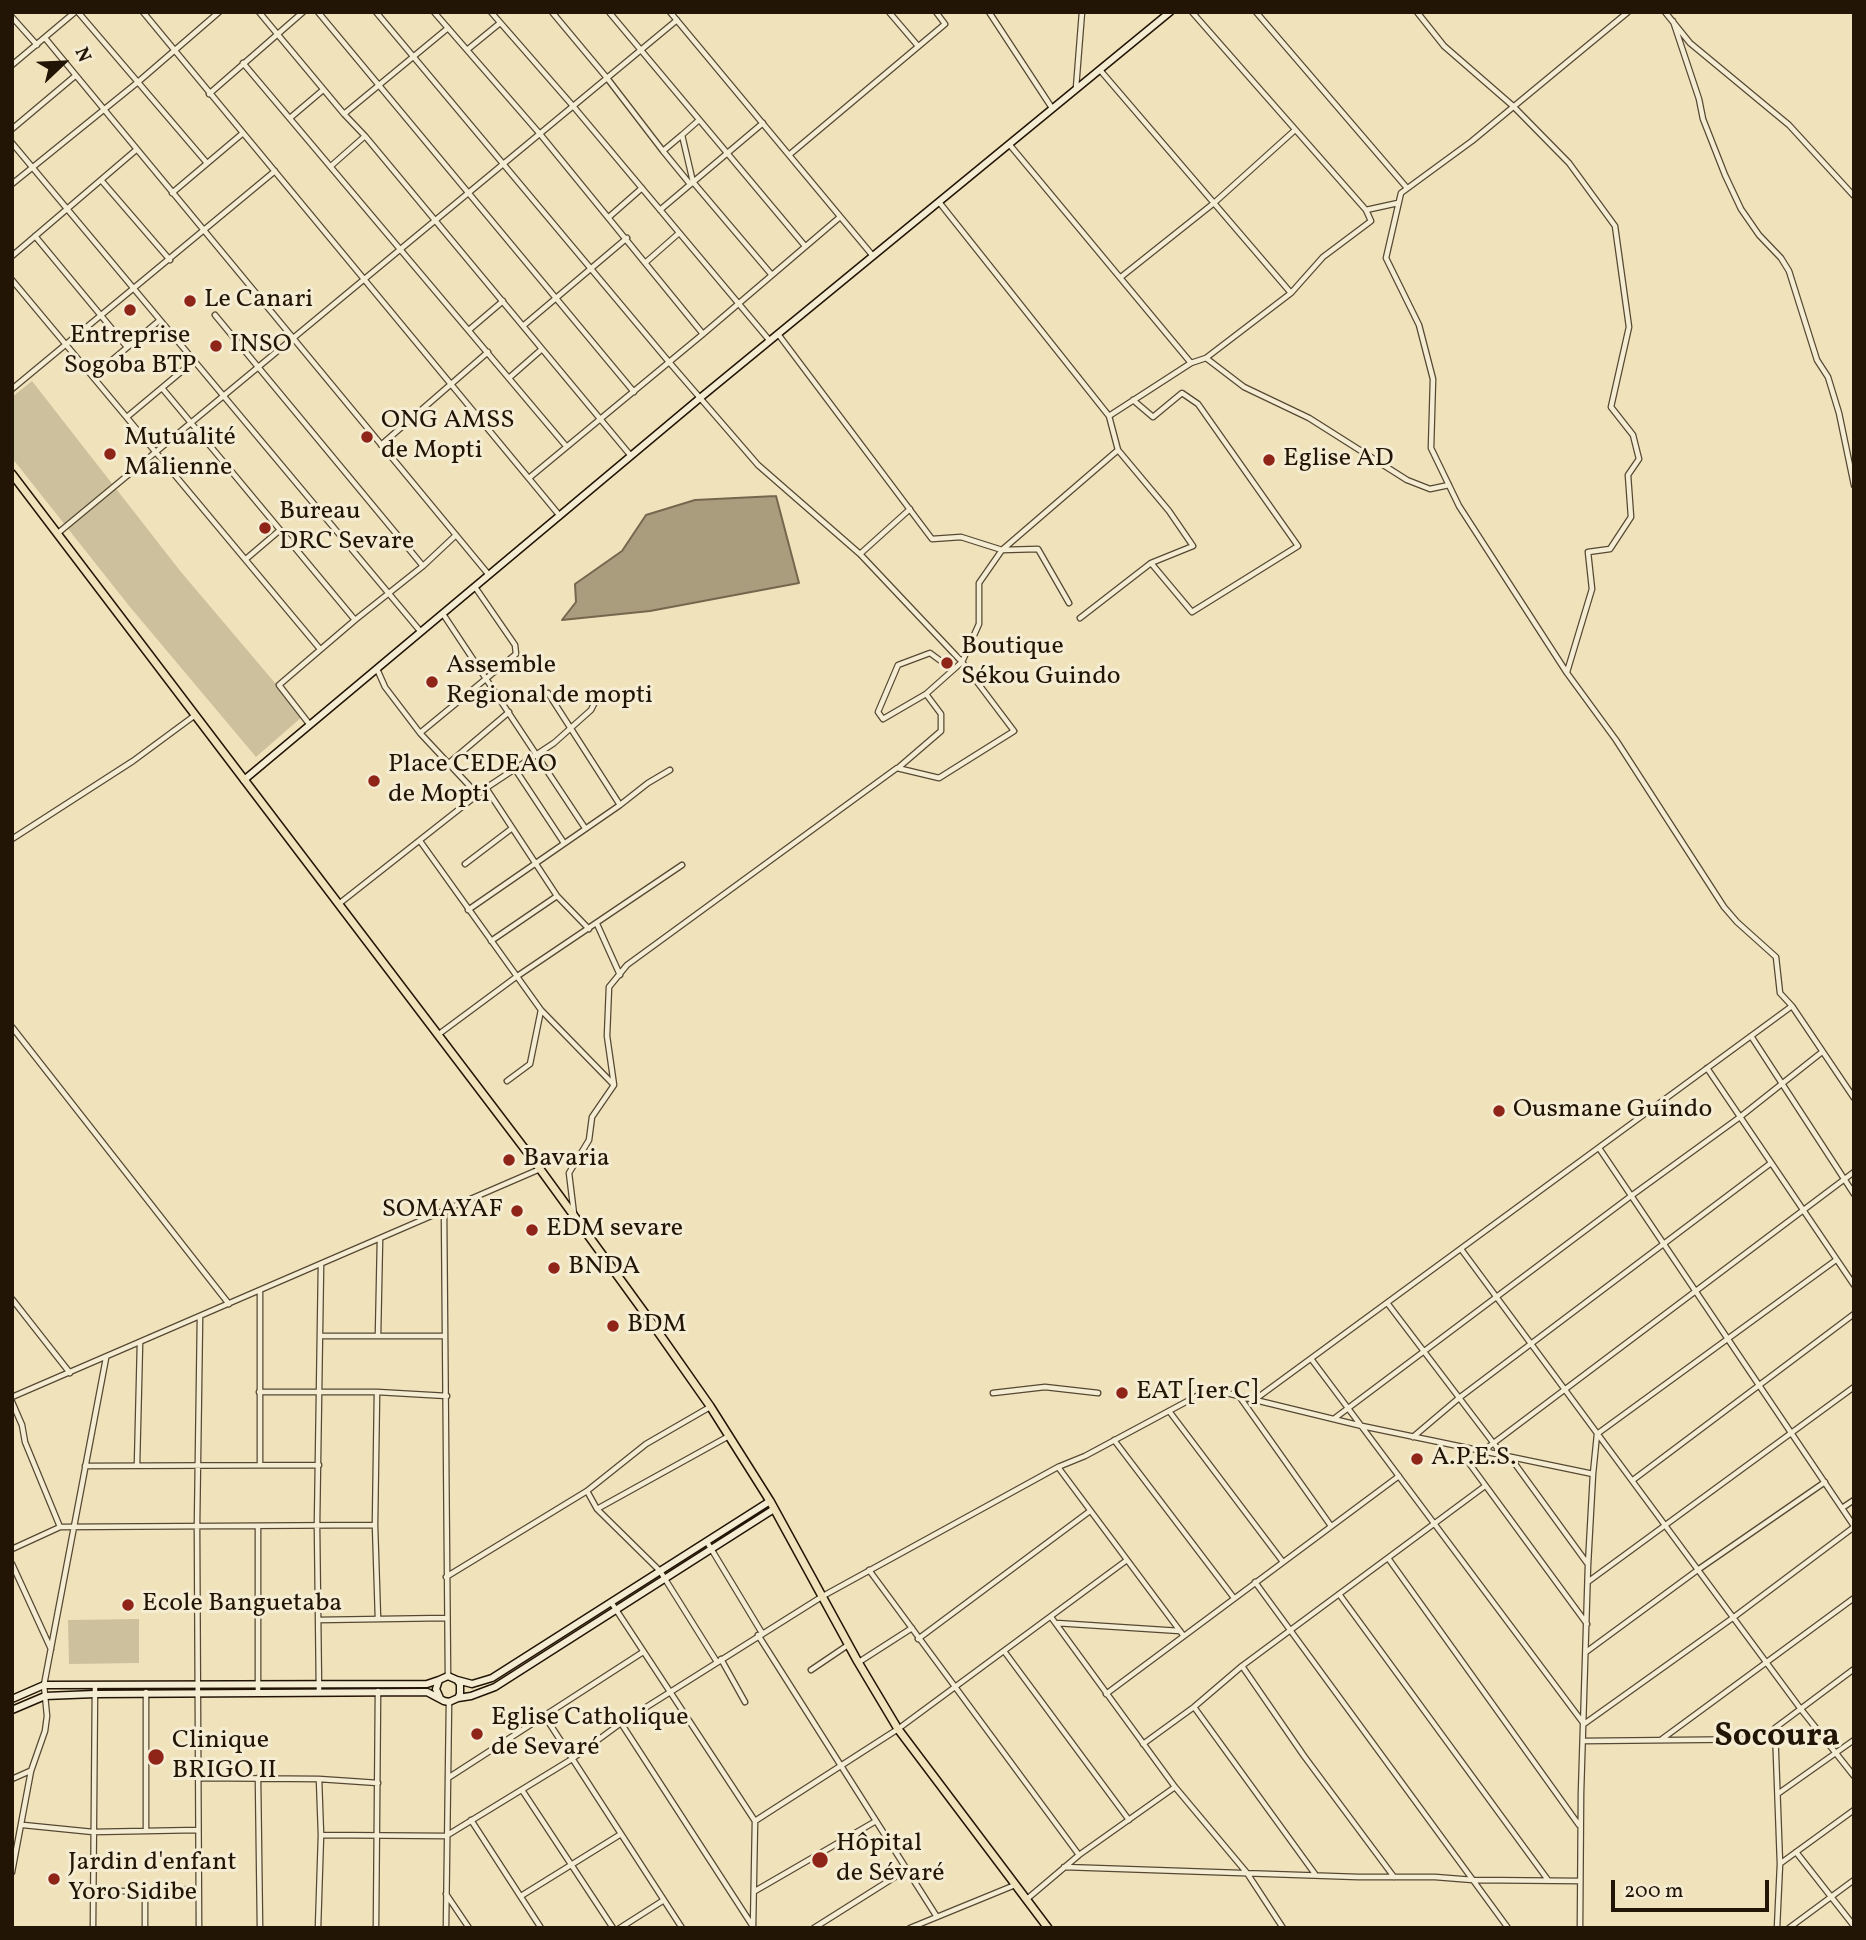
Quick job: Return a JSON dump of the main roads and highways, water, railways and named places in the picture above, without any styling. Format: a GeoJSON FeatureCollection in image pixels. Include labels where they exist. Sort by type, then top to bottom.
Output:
{"type":"FeatureCollection","features":[{"type":"Feature","properties":{"kind":"main road"},"geometry":{"type":"LineString","coordinates":[[12,474],[575,1216],[729,1436],[772,1505],[898,1729],[1048,1928]]}},
{"type":"Feature","properties":{"kind":"place","name":"Le Canari"},"geometry":{"type":"Point","coordinates":[190,301]}},
{"type":"Feature","properties":{"kind":"place","name":"Entreprise Sogoba BTP"},"geometry":{"type":"Point","coordinates":[130,310]}},
{"type":"Feature","properties":{"kind":"place","name":"INSO"},"geometry":{"type":"Point","coordinates":[216,346]}},
{"type":"Feature","properties":{"kind":"place","name":"ONG AMSS de Mopti"},"geometry":{"type":"Point","coordinates":[367,437]}},
{"type":"Feature","properties":{"kind":"place","name":"Mutualité Malienne"},"geometry":{"type":"Point","coordinates":[110,454]}},
{"type":"Feature","properties":{"kind":"place","name":"Eglise AD"},"geometry":{"type":"Point","coordinates":[1269,460]}},
{"type":"Feature","properties":{"kind":"place","name":"Bureau DRC Sevare"},"geometry":{"type":"Point","coordinates":[265,528]}},
{"type":"Feature","properties":{"kind":"place","name":"Boutique Sékou Guindo"},"geometry":{"type":"Point","coordinates":[947,663]}},
{"type":"Feature","properties":{"kind":"place","name":"Assemble Regional de mopti"},"geometry":{"type":"Point","coordinates":[432,682]}},
{"type":"Feature","properties":{"kind":"place","name":"Place CEDEAO de Mopti"},"geometry":{"type":"Point","coordinates":[374,781]}},
{"type":"Feature","properties":{"kind":"place","name":"Ousmane Guindo"},"geometry":{"type":"Point","coordinates":[1499,1111]}},
{"type":"Feature","properties":{"kind":"place","name":"Bavaria"},"geometry":{"type":"Point","coordinates":[509,1160]}},
{"type":"Feature","properties":{"kind":"place","name":"SOMAYAF"},"geometry":{"type":"Point","coordinates":[517,1211]}},
{"type":"Feature","properties":{"kind":"place","name":"EDM sevare"},"geometry":{"type":"Point","coordinates":[532,1230]}},
{"type":"Feature","properties":{"kind":"place","name":"BNDA"},"geometry":{"type":"Point","coordinates":[554,1268]}},
{"type":"Feature","properties":{"kind":"place","name":"BDM"},"geometry":{"type":"Point","coordinates":[613,1326]}},
{"type":"Feature","properties":{"kind":"place","name":"EAT [1er C]"},"geometry":{"type":"Point","coordinates":[1122,1393]}},
{"type":"Feature","properties":{"kind":"place","name":"A.P.E.S."},"geometry":{"type":"Point","coordinates":[1417,1459]}},
{"type":"Feature","properties":{"kind":"place","name":"Ecole Banguetaba"},"geometry":{"type":"Point","coordinates":[128,1605]}},
{"type":"Feature","properties":{"kind":"place","name":"Eglise Catholique de Sevaré"},"geometry":{"type":"Point","coordinates":[477,1734]}},
{"type":"Feature","properties":{"kind":"place","name":"Clinique BRIGO II"},"geometry":{"type":"Point","coordinates":[156,1757]}},
{"type":"Feature","properties":{"kind":"place","name":"Hôpital de Sévaré"},"geometry":{"type":"Point","coordinates":[820,1860]}},
{"type":"Feature","properties":{"kind":"place","name":"Jardin d'enfant Yoro Sidibe"},"geometry":{"type":"Point","coordinates":[54,1879]}},
{"type":"Feature","properties":{"kind":"district","name":"Socoura"},"geometry":{"type":"Point","coordinates":[1777,1739]}}]}
